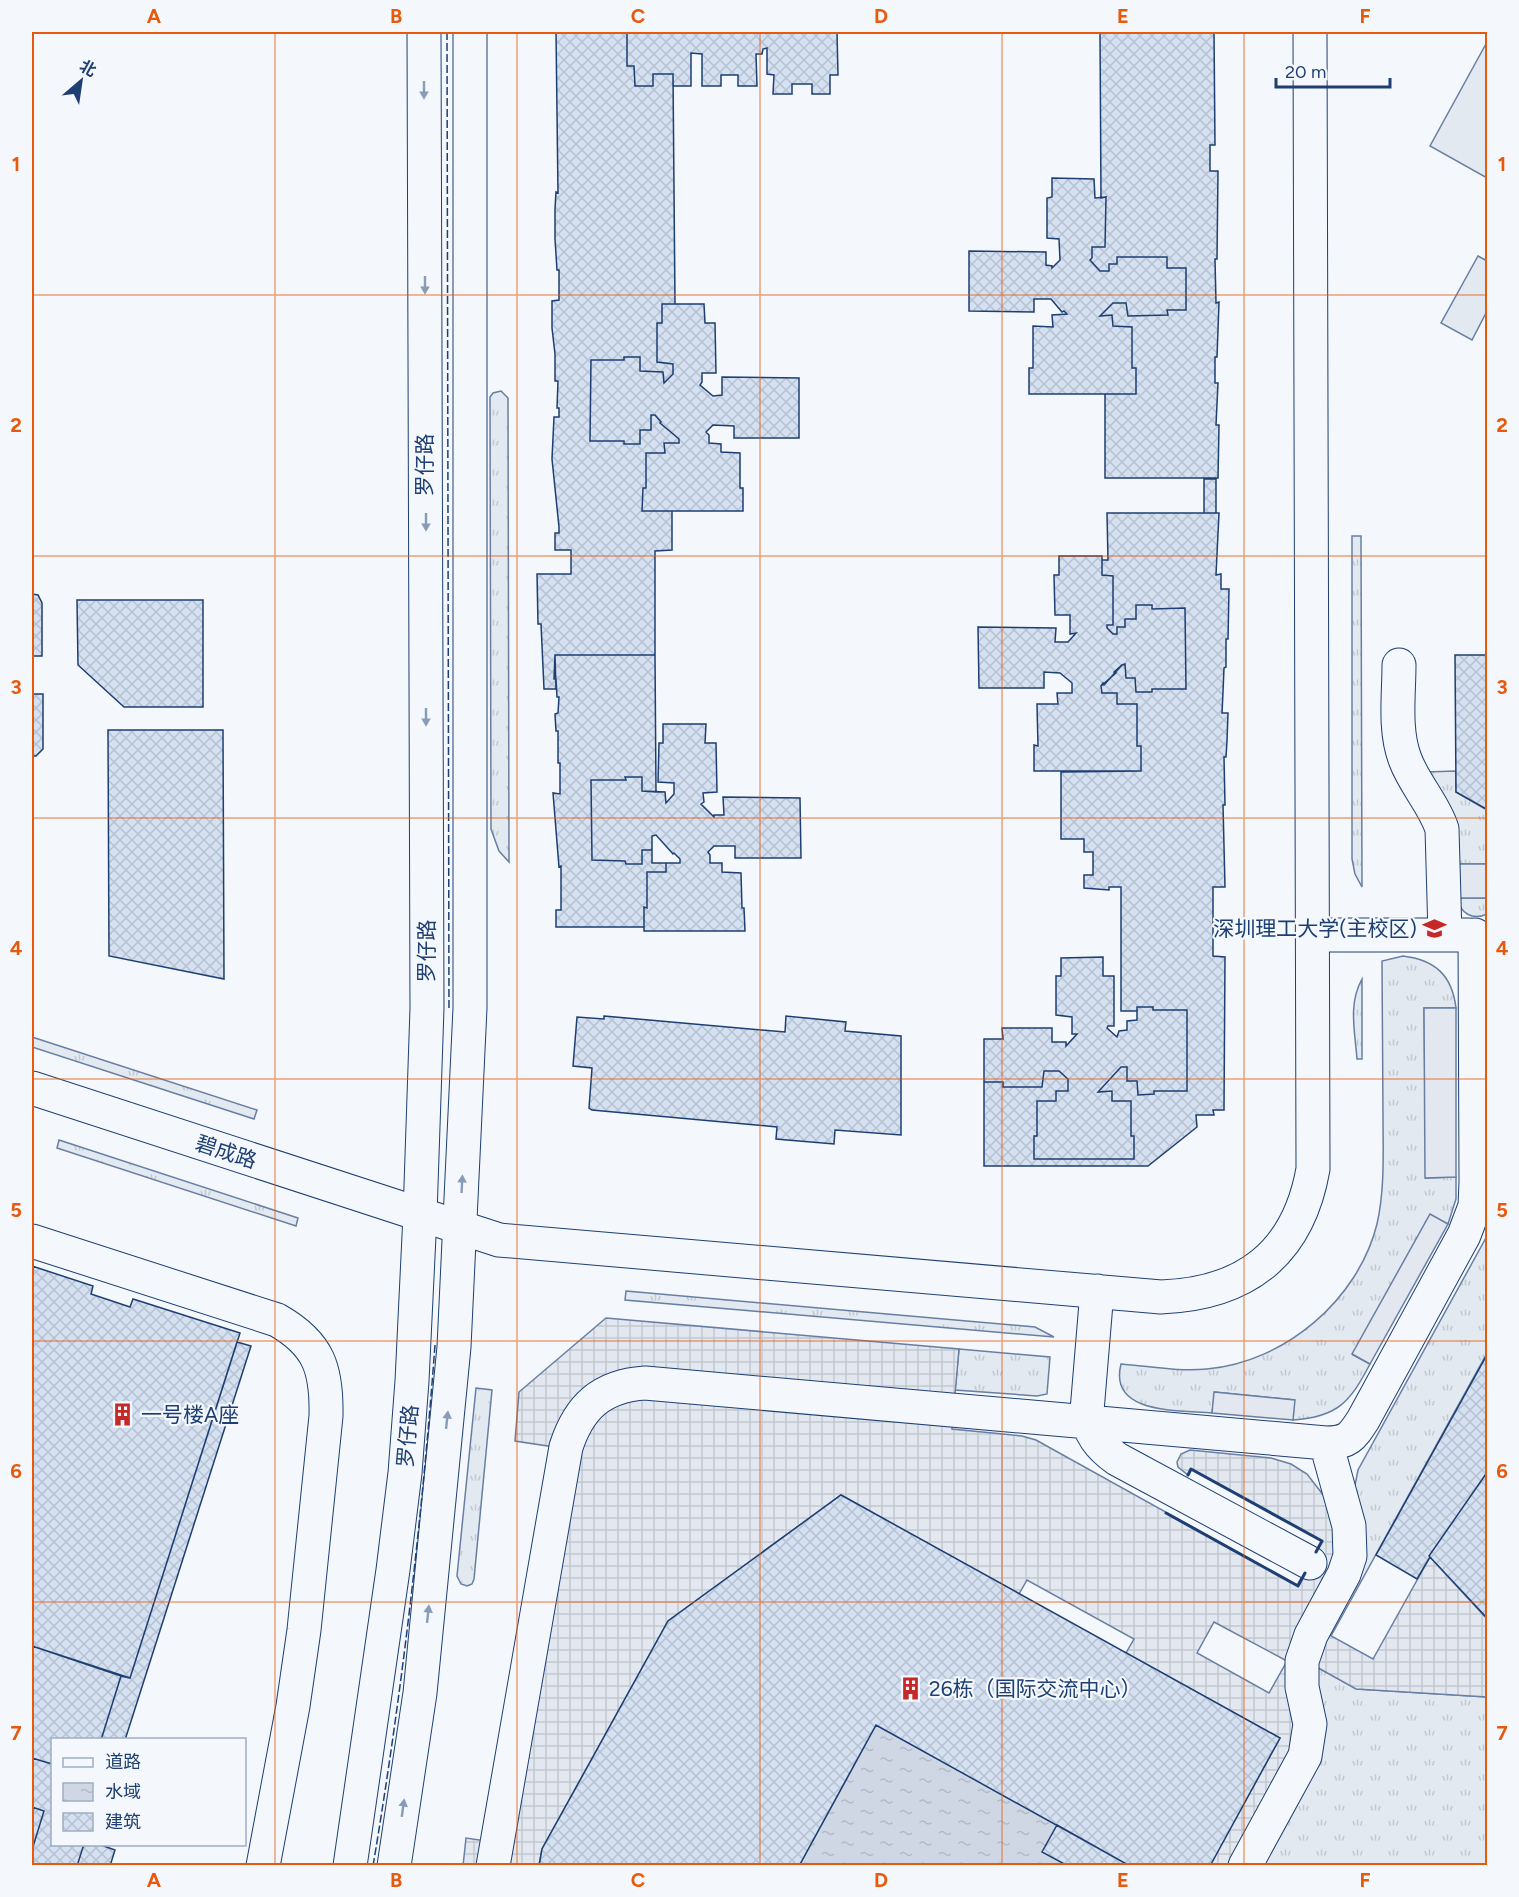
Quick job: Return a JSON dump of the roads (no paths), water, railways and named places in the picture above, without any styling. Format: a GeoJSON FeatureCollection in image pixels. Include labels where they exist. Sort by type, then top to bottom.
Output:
{"type":"FeatureCollection","features":[{"type":"Feature","properties":{"kind":"main road","name":"罗仔路"},"geometry":{"type":"LineString","coordinates":[[350,1866],[405,1473],[420,1215],[427,1008],[424,32]]}},
{"type":"Feature","properties":{"kind":"main road","name":"罗仔路"},"geometry":{"type":"LineString","coordinates":[[394,1866],[420,1693],[454,1347],[471,1008],[470,32]]}},
{"type":"Feature","properties":{"kind":"main road","name":"碧成路"},"geometry":{"type":"LineString","coordinates":[[32,1088],[499,1240],[1161,1297],[1210,1292],[1242,1279],[1256,1269],[1280,1247],[1292,1231],[1306,1202],[1313,1169],[1310,32]]}},
{"type":"Feature","properties":{"kind":"main road"},"geometry":{"type":"LineString","coordinates":[[493,1866],[566,1447],[574,1424],[588,1406],[618,1387],[645,1383],[1326,1443],[1341,1443],[1347,1440],[1363,1420],[1467,1230],[1482,1182],[1469,935],[1437,815],[1405,760],[1400,743],[1399,665]]}},
{"type":"Feature","properties":{"kind":"main road"},"geometry":{"type":"LineString","coordinates":[[1313,935],[1469,935]]}},
{"type":"Feature","properties":{"kind":"main road"},"geometry":{"type":"LineString","coordinates":[[32,1241],[277,1320],[296,1331],[311,1348],[322,1367],[327,1392],[326,1416],[304,1630],[293,1706],[263,1866]]}},
{"type":"Feature","properties":{"kind":"main road"},"geometry":{"type":"LineString","coordinates":[[1097,1291],[1087,1402],[1088,1422],[1097,1441],[1117,1459],[1310,1563]]}},
{"type":"Feature","properties":{"kind":"main road"},"geometry":{"type":"LineString","coordinates":[[1245,1866],[1305,1756],[1310,1724],[1302,1687],[1302,1661],[1311,1635],[1344,1574],[1350,1556],[1349,1526],[1326,1443]]}},
{"type":"Feature","properties":{"kind":"water"},"geometry":{"type":"Polygon","coordinates":[[[876,1725],[1057,1825],[1068,1866],[799,1866],[876,1725]]]}},
{"type":"Feature","properties":{"kind":"place","name":"深圳理工大学(主校区)"},"geometry":{"type":"Point","coordinates":[1435,929]}},
{"type":"Feature","properties":{"kind":"place","name":"一号楼A座"},"geometry":{"type":"Point","coordinates":[123,1415]}},
{"type":"Feature","properties":{"kind":"place","name":"26栋（国际交流中心）"},"geometry":{"type":"Point","coordinates":[911,1689]}}]}
